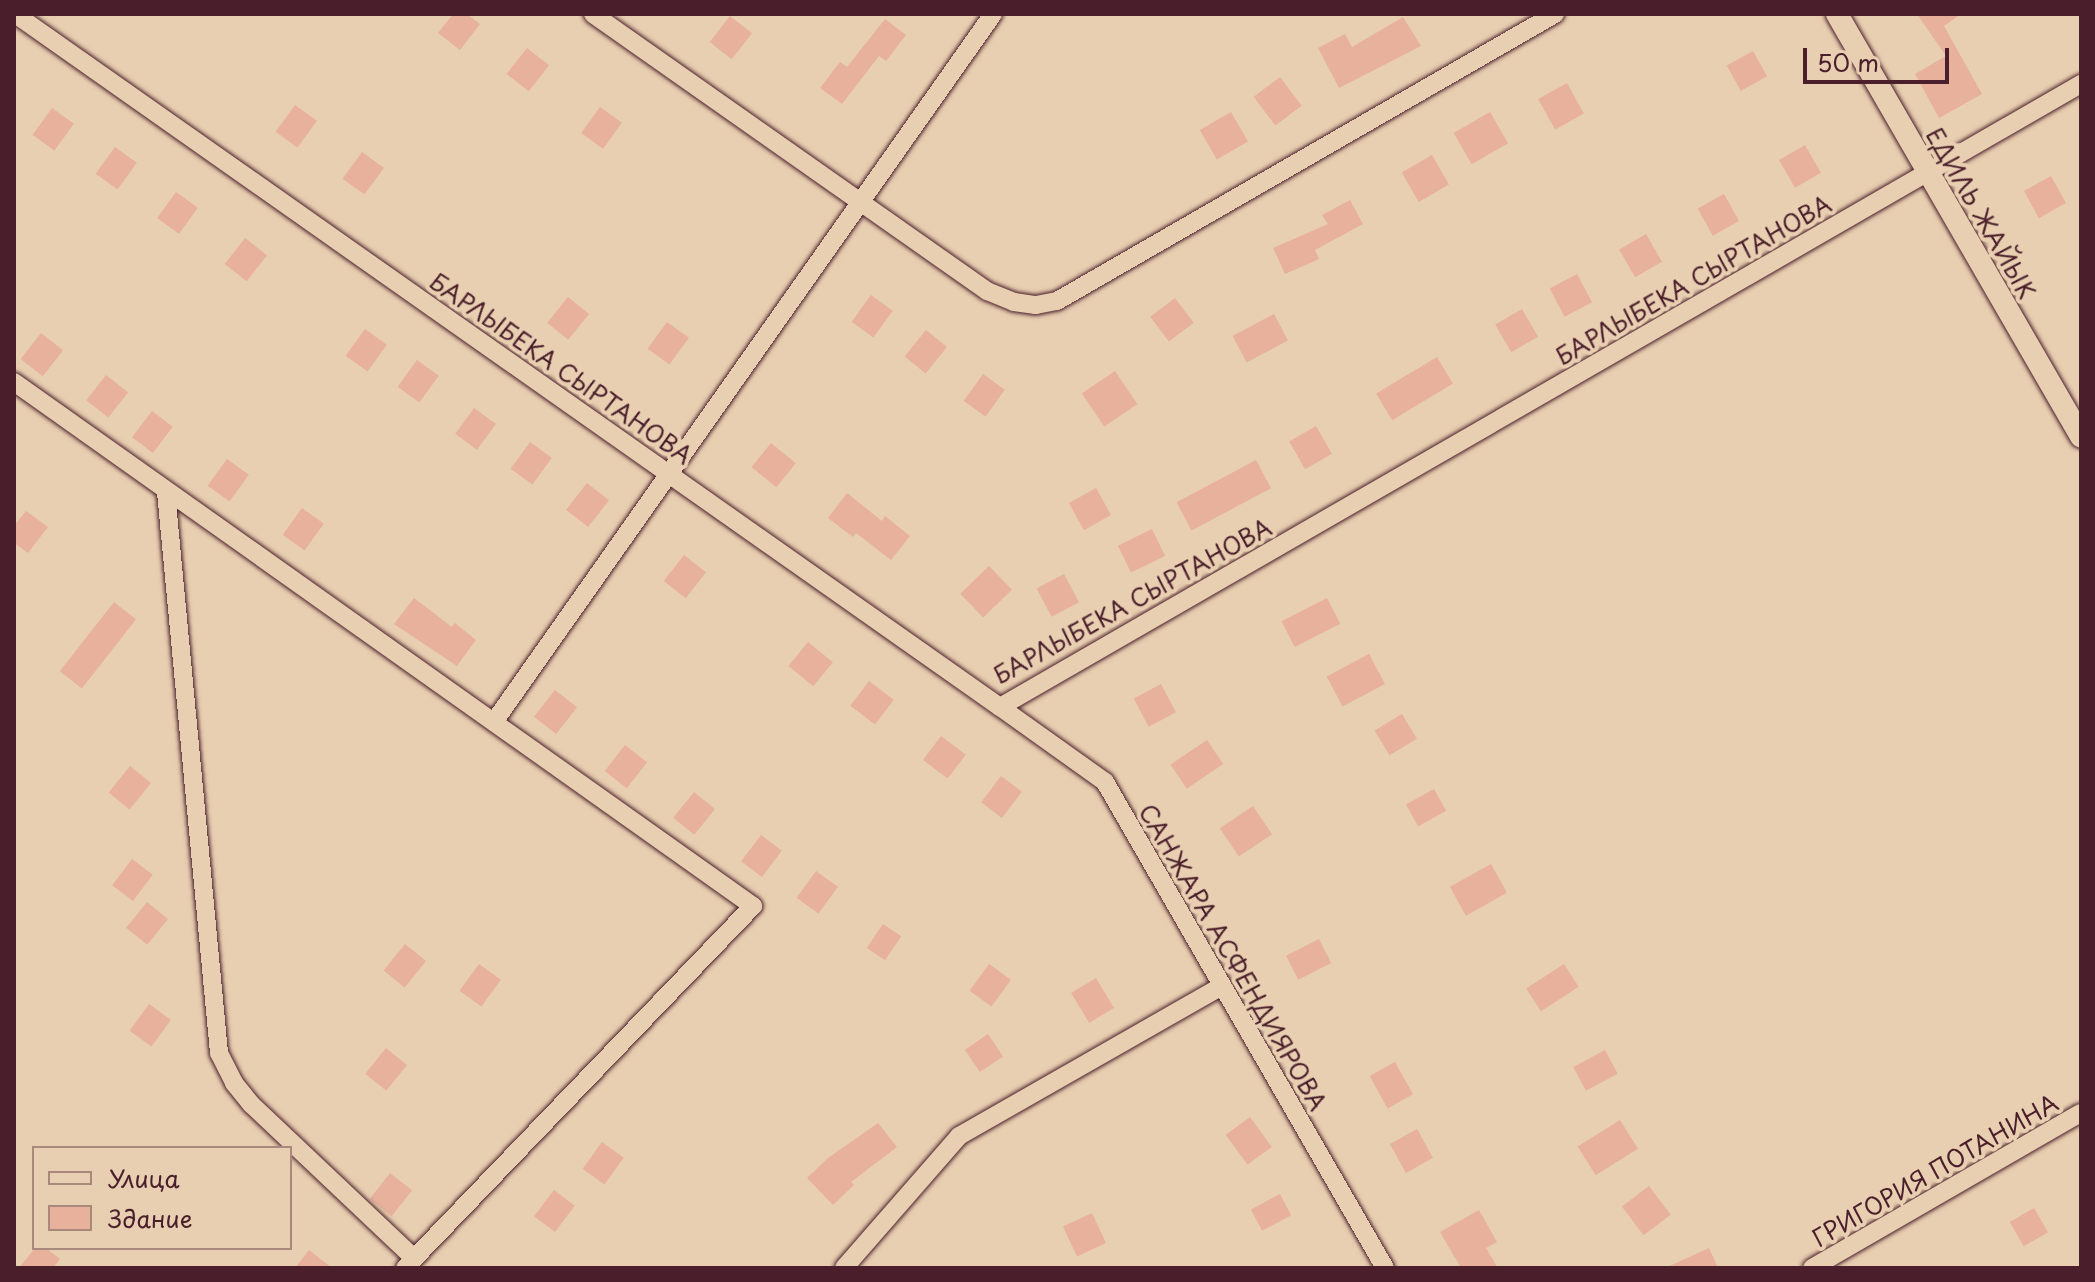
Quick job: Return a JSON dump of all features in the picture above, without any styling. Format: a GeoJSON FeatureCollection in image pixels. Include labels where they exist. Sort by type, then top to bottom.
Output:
{"type":"FeatureCollection","features":[{"type":"Feature","properties":{"kind":"street","name":"БАРЛЫБЕКА СЫРТАНОВА"},"geometry":{"type":"LineString","coordinates":[[15,14],[1000,707],[2081,84]]}},
{"type":"Feature","properties":{"kind":"street"},"geometry":{"type":"LineString","coordinates":[[593,14],[987,291],[1014,302],[1036,305],[1057,301],[1555,14]]}},
{"type":"Feature","properties":{"kind":"street"},"geometry":{"type":"LineString","coordinates":[[494,722],[993,14]]}},
{"type":"Feature","properties":{"kind":"street","name":"ЕДИЛЬ ЖАЙЫК"},"geometry":{"type":"LineString","coordinates":[[1837,14],[2081,437]]}},
{"type":"Feature","properties":{"kind":"street"},"geometry":{"type":"LineString","coordinates":[[14,382],[753,906],[409,1263],[252,1105],[234,1083],[219,1053],[166,492]]}},
{"type":"Feature","properties":{"kind":"street","name":"САНЖАРА АСФЕНДИЯРОВА"},"geometry":{"type":"LineString","coordinates":[[1000,707],[1105,782],[1385,1268]]}},
{"type":"Feature","properties":{"kind":"street"},"geometry":{"type":"LineString","coordinates":[[844,1268],[959,1136],[1222,986]]}},
{"type":"Feature","properties":{"kind":"street","name":"ГРИГОРИЯ ПОТАНИНА"},"geometry":{"type":"LineString","coordinates":[[1812,1268],[2081,1113]]}},
{"type":"Feature","properties":{"kind":"building"},"geometry":{"type":"Polygon","coordinates":[[[453,14],[467,14],[480,24],[460,50],[438,33],[453,14]]]}},
{"type":"Feature","properties":{"kind":"building"},"geometry":{"type":"Polygon","coordinates":[[[1917,14],[1961,14],[1944,26],[1982,94],[1939,118],[1915,74],[1946,56],[1917,14]]]}},
{"type":"Feature","properties":{"kind":"building"},"geometry":{"type":"Polygon","coordinates":[[[730,16],[752,33],[732,59],[710,42],[730,16]]]}},
{"type":"Feature","properties":{"kind":"building"},"geometry":{"type":"Polygon","coordinates":[[[1403,17],[1421,46],[1339,88],[1318,48],[1345,34],[1352,47],[1403,17]]]}},
{"type":"Feature","properties":{"kind":"building"},"geometry":{"type":"Polygon","coordinates":[[[885,19],[906,35],[886,61],[879,56],[842,104],[820,88],[840,62],[847,67],[885,19]]]}},
{"type":"Feature","properties":{"kind":"building"},"geometry":{"type":"Polygon","coordinates":[[[527,48],[549,65],[529,91],[507,74],[527,48]]]}},
{"type":"Feature","properties":{"kind":"building"},"geometry":{"type":"Polygon","coordinates":[[[1753,51],[1767,76],[1741,91],[1727,66],[1753,51]]]}},
{"type":"Feature","properties":{"kind":"building"},"geometry":{"type":"Polygon","coordinates":[[[1280,77],[1302,106],[1275,126],[1254,97],[1280,77]]]}},
{"type":"Feature","properties":{"kind":"building"},"geometry":{"type":"Polygon","coordinates":[[[1567,83],[1584,114],[1555,130],[1538,99],[1567,83]]]}},
{"type":"Feature","properties":{"kind":"building"},"geometry":{"type":"Polygon","coordinates":[[[295,105],[317,121],[297,148],[276,132],[295,105]]]}},
{"type":"Feature","properties":{"kind":"building"},"geometry":{"type":"Polygon","coordinates":[[[600,107],[622,123],[603,149],[581,133],[600,107]]]}},
{"type":"Feature","properties":{"kind":"building"},"geometry":{"type":"Polygon","coordinates":[[[52,108],[74,124],[54,151],[33,135],[52,108]]]}},
{"type":"Feature","properties":{"kind":"building"},"geometry":{"type":"Polygon","coordinates":[[[1231,112],[1248,141],[1217,159],[1200,130],[1231,112]]]}},
{"type":"Feature","properties":{"kind":"building"},"geometry":{"type":"Polygon","coordinates":[[[1490,112],[1508,143],[1472,164],[1454,133],[1490,112]]]}},
{"type":"Feature","properties":{"kind":"building"},"geometry":{"type":"Polygon","coordinates":[[[1805,145],[1821,173],[1795,188],[1779,160],[1805,145]]]}},
{"type":"Feature","properties":{"kind":"building"},"geometry":{"type":"Polygon","coordinates":[[[115,147],[137,163],[117,190],[96,174],[115,147]]]}},
{"type":"Feature","properties":{"kind":"building"},"geometry":{"type":"Polygon","coordinates":[[[362,152],[384,168],[364,195],[343,179],[362,152]]]}},
{"type":"Feature","properties":{"kind":"building"},"geometry":{"type":"Polygon","coordinates":[[[1432,155],[1449,184],[1419,202],[1402,172],[1432,155]]]}},
{"type":"Feature","properties":{"kind":"building"},"geometry":{"type":"Polygon","coordinates":[[[2051,176],[2066,203],[2039,218],[2024,191],[2051,176]]]}},
{"type":"Feature","properties":{"kind":"building"},"geometry":{"type":"Polygon","coordinates":[[[176,192],[198,208],[179,234],[157,218],[176,192]]]}},
{"type":"Feature","properties":{"kind":"building"},"geometry":{"type":"Polygon","coordinates":[[[1724,194],[1739,221],[1713,236],[1698,209],[1724,194]]]}},
{"type":"Feature","properties":{"kind":"building"},"geometry":{"type":"Polygon","coordinates":[[[1350,200],[1363,224],[1315,250],[1319,259],[1285,274],[1273,248],[1328,224],[1322,215],[1350,200]]]}},
{"type":"Feature","properties":{"kind":"building"},"geometry":{"type":"Polygon","coordinates":[[[1646,234],[1662,262],[1635,277],[1619,250],[1646,234]]]}},
{"type":"Feature","properties":{"kind":"building"},"geometry":{"type":"Polygon","coordinates":[[[245,238],[267,255],[247,281],[225,264],[245,238]]]}},
{"type":"Feature","properties":{"kind":"building"},"geometry":{"type":"Polygon","coordinates":[[[1577,274],[1592,302],[1565,317],[1550,289],[1577,274]]]}},
{"type":"Feature","properties":{"kind":"building"},"geometry":{"type":"Polygon","coordinates":[[[871,295],[893,311],[873,338],[852,322],[871,295]]]}},
{"type":"Feature","properties":{"kind":"building"},"geometry":{"type":"Polygon","coordinates":[[[568,297],[589,314],[568,340],[547,323],[568,297]]]}},
{"type":"Feature","properties":{"kind":"building"},"geometry":{"type":"Polygon","coordinates":[[[1175,298],[1194,323],[1169,341],[1150,317],[1175,298]]]}},
{"type":"Feature","properties":{"kind":"building"},"geometry":{"type":"Polygon","coordinates":[[[1522,309],[1538,337],[1511,352],[1495,324],[1522,309]]]}},
{"type":"Feature","properties":{"kind":"building"},"geometry":{"type":"Polygon","coordinates":[[[1274,314],[1288,340],[1247,363],[1233,336],[1274,314]]]}},
{"type":"Feature","properties":{"kind":"building"},"geometry":{"type":"Polygon","coordinates":[[[667,322],[689,338],[669,365],[648,349],[667,322]]]}},
{"type":"Feature","properties":{"kind":"building"},"geometry":{"type":"Polygon","coordinates":[[[365,329],[387,345],[367,372],[346,356],[365,329]]]}},
{"type":"Feature","properties":{"kind":"building"},"geometry":{"type":"Polygon","coordinates":[[[926,330],[947,347],[926,373],[905,356],[926,330]]]}},
{"type":"Feature","properties":{"kind":"building"},"geometry":{"type":"Polygon","coordinates":[[[41,333],[63,350],[43,376],[21,359],[41,333]]]}},
{"type":"Feature","properties":{"kind":"building"},"geometry":{"type":"Polygon","coordinates":[[[1437,357],[1453,384],[1392,420],[1376,394],[1437,357]]]}},
{"type":"Feature","properties":{"kind":"building"},"geometry":{"type":"Polygon","coordinates":[[[417,360],[439,376],[419,403],[398,387],[417,360]]]}},
{"type":"Feature","properties":{"kind":"building"},"geometry":{"type":"Polygon","coordinates":[[[1115,371],[1137,404],[1104,427],[1082,393],[1115,371]]]}},
{"type":"Feature","properties":{"kind":"building"},"geometry":{"type":"Polygon","coordinates":[[[983,374],[1005,390],[985,417],[964,401],[983,374]]]}},
{"type":"Feature","properties":{"kind":"building"},"geometry":{"type":"Polygon","coordinates":[[[106,375],[128,392],[108,417],[86,400],[106,375]]]}},
{"type":"Feature","properties":{"kind":"building"},"geometry":{"type":"Polygon","coordinates":[[[474,408],[496,424],[477,450],[455,434],[474,408]]]}},
{"type":"Feature","properties":{"kind":"building"},"geometry":{"type":"Polygon","coordinates":[[[152,411],[173,427],[153,453],[132,437],[152,411]]]}},
{"type":"Feature","properties":{"kind":"building"},"geometry":{"type":"Polygon","coordinates":[[[1316,426],[1332,454],[1305,469],[1289,442],[1316,426]]]}},
{"type":"Feature","properties":{"kind":"building"},"geometry":{"type":"Polygon","coordinates":[[[530,442],[552,458],[532,485],[511,469],[530,442]]]}},
{"type":"Feature","properties":{"kind":"building"},"geometry":{"type":"Polygon","coordinates":[[[771,443],[796,463],[776,487],[751,467],[771,443]]]}},
{"type":"Feature","properties":{"kind":"building"},"geometry":{"type":"Polygon","coordinates":[[[227,459],[249,475],[229,502],[208,486],[227,459]]]}},
{"type":"Feature","properties":{"kind":"building"},"geometry":{"type":"Polygon","coordinates":[[[1256,460],[1271,488],[1192,531],[1177,502],[1256,460]]]}},
{"type":"Feature","properties":{"kind":"building"},"geometry":{"type":"Polygon","coordinates":[[[587,483],[609,500],[588,527],[566,510],[587,483]]]}},
{"type":"Feature","properties":{"kind":"building"},"geometry":{"type":"Polygon","coordinates":[[[1096,488],[1111,515],[1084,530],[1069,503],[1096,488]]]}},
{"type":"Feature","properties":{"kind":"building"},"geometry":{"type":"Polygon","coordinates":[[[847,493],[882,521],[885,516],[910,536],[891,560],[856,533],[853,537],[828,518],[847,493]]]}},
{"type":"Feature","properties":{"kind":"building"},"geometry":{"type":"Polygon","coordinates":[[[302,508],[324,524],[304,551],[283,535],[302,508]]]}},
{"type":"Feature","properties":{"kind":"building"},"geometry":{"type":"Polygon","coordinates":[[[26,511],[48,527],[28,553],[14,543],[14,526],[26,511]]]}},
{"type":"Feature","properties":{"kind":"building"},"geometry":{"type":"Polygon","coordinates":[[[1152,529],[1165,556],[1131,573],[1118,546],[1152,529]]]}},
{"type":"Feature","properties":{"kind":"building"},"geometry":{"type":"Polygon","coordinates":[[[684,555],[706,572],[686,598],[664,581],[684,555]]]}},
{"type":"Feature","properties":{"kind":"building"},"geometry":{"type":"Polygon","coordinates":[[[989,566],[1012,590],[983,618],[960,594],[989,566]]]}},
{"type":"Feature","properties":{"kind":"building"},"geometry":{"type":"Polygon","coordinates":[[[1064,574],[1079,602],[1052,617],[1037,589],[1064,574]]]}},
{"type":"Feature","properties":{"kind":"building"},"geometry":{"type":"Polygon","coordinates":[[[414,598],[452,627],[455,623],[476,640],[457,666],[394,624],[414,598]]]}},
{"type":"Feature","properties":{"kind":"building"},"geometry":{"type":"Polygon","coordinates":[[[1327,598],[1340,624],[1295,647],[1282,621],[1327,598]]]}},
{"type":"Feature","properties":{"kind":"building"},"geometry":{"type":"Polygon","coordinates":[[[114,602],[136,619],[82,689],[60,671],[114,602]]]}},
{"type":"Feature","properties":{"kind":"building"},"geometry":{"type":"Polygon","coordinates":[[[808,642],[833,662],[813,686],[788,666],[808,642]]]}},
{"type":"Feature","properties":{"kind":"building"},"geometry":{"type":"Polygon","coordinates":[[[1369,654],[1385,684],[1343,707],[1327,677],[1369,654]]]}},
{"type":"Feature","properties":{"kind":"building"},"geometry":{"type":"Polygon","coordinates":[[[869,681],[894,700],[875,724],[850,706],[869,681]]]}},
{"type":"Feature","properties":{"kind":"building"},"geometry":{"type":"Polygon","coordinates":[[[1161,684],[1176,712],[1149,727],[1134,699],[1161,684]]]}},
{"type":"Feature","properties":{"kind":"building"},"geometry":{"type":"Polygon","coordinates":[[[555,690],[577,707],[556,734],[534,717],[555,690]]]}},
{"type":"Feature","properties":{"kind":"building"},"geometry":{"type":"Polygon","coordinates":[[[1402,714],[1417,739],[1390,755],[1375,730],[1402,714]]]}},
{"type":"Feature","properties":{"kind":"building"},"geometry":{"type":"Polygon","coordinates":[[[941,736],[966,755],[948,779],[923,760],[941,736]]]}},
{"type":"Feature","properties":{"kind":"building"},"geometry":{"type":"Polygon","coordinates":[[[1207,740],[1223,764],[1187,789],[1171,765],[1207,740]]]}},
{"type":"Feature","properties":{"kind":"building"},"geometry":{"type":"Polygon","coordinates":[[[625,745],[647,762],[627,788],[605,771],[625,745]]]}},
{"type":"Feature","properties":{"kind":"building"},"geometry":{"type":"Polygon","coordinates":[[[130,766],[151,783],[130,809],[109,792],[130,766]]]}},
{"type":"Feature","properties":{"kind":"building"},"geometry":{"type":"Polygon","coordinates":[[[1001,776],[1022,792],[1002,818],[981,802],[1001,776]]]}},
{"type":"Feature","properties":{"kind":"building"},"geometry":{"type":"Polygon","coordinates":[[[1434,789],[1446,811],[1418,826],[1406,805],[1434,789]]]}},
{"type":"Feature","properties":{"kind":"building"},"geometry":{"type":"Polygon","coordinates":[[[694,792],[715,809],[694,835],[673,818],[694,792]]]}},
{"type":"Feature","properties":{"kind":"building"},"geometry":{"type":"Polygon","coordinates":[[[1253,806],[1272,834],[1239,857],[1220,828],[1253,806]]]}},
{"type":"Feature","properties":{"kind":"building"},"geometry":{"type":"Polygon","coordinates":[[[761,835],[782,851],[762,877],[741,861],[761,835]]]}},
{"type":"Feature","properties":{"kind":"building"},"geometry":{"type":"Polygon","coordinates":[[[132,859],[153,875],[133,901],[112,885],[132,859]]]}},
{"type":"Feature","properties":{"kind":"building"},"geometry":{"type":"Polygon","coordinates":[[[1491,864],[1507,893],[1466,916],[1450,887],[1491,864]]]}},
{"type":"Feature","properties":{"kind":"building"},"geometry":{"type":"Polygon","coordinates":[[[816,871],[838,887],[818,914],[797,898],[816,871]]]}},
{"type":"Feature","properties":{"kind":"building"},"geometry":{"type":"Polygon","coordinates":[[[147,902],[168,919],[147,945],[126,928],[147,902]]]}},
{"type":"Feature","properties":{"kind":"building"},"geometry":{"type":"Polygon","coordinates":[[[883,924],[901,936],[885,960],[867,948],[883,924]]]}},
{"type":"Feature","properties":{"kind":"building"},"geometry":{"type":"Polygon","coordinates":[[[1319,939],[1331,963],[1298,980],[1286,956],[1319,939]]]}},
{"type":"Feature","properties":{"kind":"building"},"geometry":{"type":"Polygon","coordinates":[[[405,944],[426,961],[405,987],[384,970],[405,944]]]}},
{"type":"Feature","properties":{"kind":"building"},"geometry":{"type":"Polygon","coordinates":[[[479,964],[501,980],[481,1007],[460,991],[479,964]]]}},
{"type":"Feature","properties":{"kind":"building"},"geometry":{"type":"Polygon","coordinates":[[[989,964],[1011,980],[991,1007],[970,991],[989,964]]]}},
{"type":"Feature","properties":{"kind":"building"},"geometry":{"type":"Polygon","coordinates":[[[1564,964],[1579,987],[1541,1011],[1526,989],[1564,964]]]}},
{"type":"Feature","properties":{"kind":"building"},"geometry":{"type":"Polygon","coordinates":[[[1096,978],[1114,1008],[1089,1023],[1071,993],[1096,978]]]}},
{"type":"Feature","properties":{"kind":"building"},"geometry":{"type":"Polygon","coordinates":[[[149,1004],[171,1020],[151,1047],[130,1031],[149,1004]]]}},
{"type":"Feature","properties":{"kind":"building"},"geometry":{"type":"Polygon","coordinates":[[[988,1034],[1003,1056],[980,1072],[965,1050],[988,1034]]]}},
{"type":"Feature","properties":{"kind":"building"},"geometry":{"type":"Polygon","coordinates":[[[386,1048],[407,1065],[386,1091],[365,1074],[386,1048]]]}},
{"type":"Feature","properties":{"kind":"building"},"geometry":{"type":"Polygon","coordinates":[[[1605,1050],[1618,1074],[1586,1091],[1573,1067],[1605,1050]]]}},
{"type":"Feature","properties":{"kind":"building"},"geometry":{"type":"Polygon","coordinates":[[[1395,1062],[1413,1094],[1388,1108],[1370,1076],[1395,1062]]]}},
{"type":"Feature","properties":{"kind":"building"},"geometry":{"type":"Polygon","coordinates":[[[1250,1117],[1272,1147],[1247,1165],[1226,1135],[1250,1117]]]}},
{"type":"Feature","properties":{"kind":"building"},"geometry":{"type":"Polygon","coordinates":[[[1620,1120],[1638,1149],[1596,1175],[1578,1146],[1620,1120]]]}},
{"type":"Feature","properties":{"kind":"building"},"geometry":{"type":"Polygon","coordinates":[[[878,1123],[897,1147],[851,1182],[854,1185],[833,1205],[807,1178],[828,1158],[878,1123]]]}},
{"type":"Feature","properties":{"kind":"building"},"geometry":{"type":"Polygon","coordinates":[[[1417,1129],[1433,1158],[1406,1173],[1390,1144],[1417,1129]]]}},
{"type":"Feature","properties":{"kind":"building"},"geometry":{"type":"Polygon","coordinates":[[[602,1142],[624,1158],[604,1185],[583,1169],[602,1142]]]}},
{"type":"Feature","properties":{"kind":"building"},"geometry":{"type":"Polygon","coordinates":[[[390,1173],[412,1190],[392,1216],[370,1199],[390,1173]]]}},
{"type":"Feature","properties":{"kind":"building"},"geometry":{"type":"Polygon","coordinates":[[[1649,1186],[1671,1215],[1644,1235],[1622,1206],[1649,1186]]]}},
{"type":"Feature","properties":{"kind":"building"},"geometry":{"type":"Polygon","coordinates":[[[554,1190],[575,1206],[555,1232],[534,1216],[554,1190]]]}},
{"type":"Feature","properties":{"kind":"building"},"geometry":{"type":"Polygon","coordinates":[[[1280,1194],[1291,1215],[1262,1231],[1251,1209],[1280,1194]]]}},
{"type":"Feature","properties":{"kind":"building"},"geometry":{"type":"Polygon","coordinates":[[[2034,1208],[2048,1232],[2024,1246],[2010,1222],[2034,1208]]]}},
{"type":"Feature","properties":{"kind":"building"},"geometry":{"type":"Polygon","coordinates":[[[1479,1210],[1497,1242],[1486,1248],[1498,1268],[1461,1268],[1440,1232],[1479,1210]]]}},
{"type":"Feature","properties":{"kind":"building"},"geometry":{"type":"Polygon","coordinates":[[[1092,1213],[1106,1243],[1077,1256],[1063,1227],[1092,1213]]]}},
{"type":"Feature","properties":{"kind":"building"},"geometry":{"type":"Polygon","coordinates":[[[1709,1248],[1718,1268],[1665,1268],[1709,1248]]]}},
{"type":"Feature","properties":{"kind":"building"},"geometry":{"type":"Polygon","coordinates":[[[33,1250],[49,1250],[60,1259],[53,1268],[19,1268],[33,1250]]]}},
{"type":"Feature","properties":{"kind":"building"},"geometry":{"type":"Polygon","coordinates":[[[309,1250],[332,1268],[295,1268],[309,1250]]]}}]}
